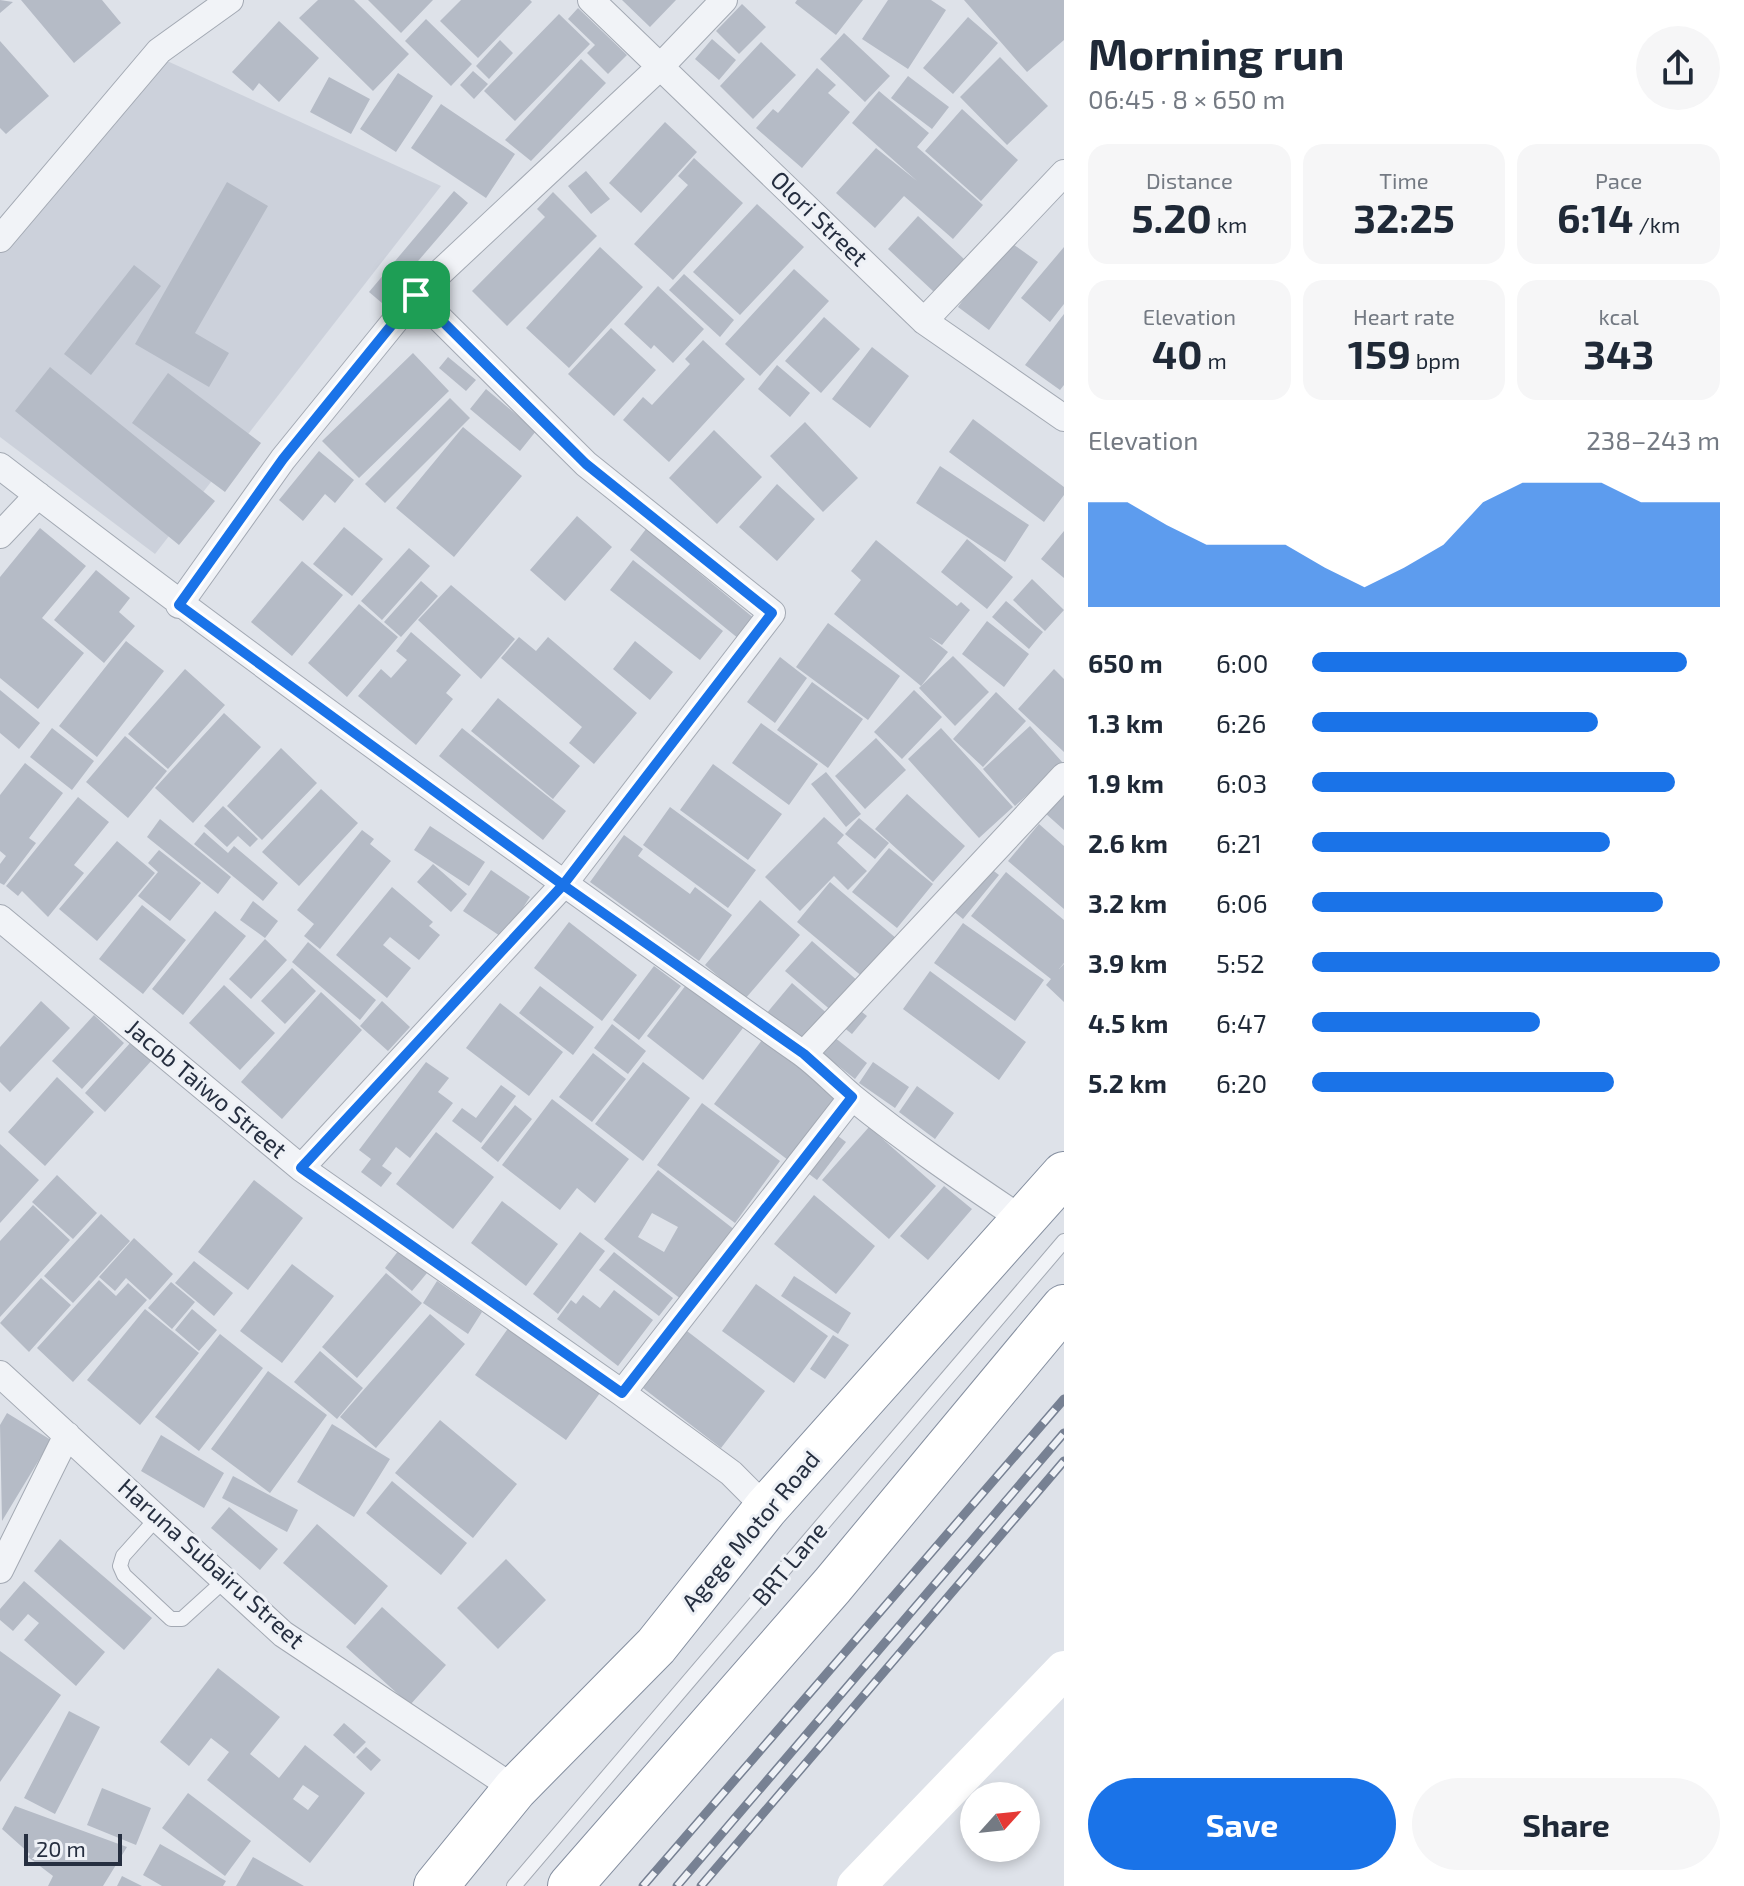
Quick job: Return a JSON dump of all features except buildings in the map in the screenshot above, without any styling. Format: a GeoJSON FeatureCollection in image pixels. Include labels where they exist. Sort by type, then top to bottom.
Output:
{"type":"FeatureCollection","features":[{"type":"Feature","properties":{"kind":"highway","name":"Agege Motor Road"},"geometry":{"type":"LineString","coordinates":[[436,1886],[515,1789],[656,1646],[766,1508],[1064,1174]]}},
{"type":"Feature","properties":{"kind":"highway"},"geometry":{"type":"LineString","coordinates":[[570,1886],[832,1586],[1064,1307]]}},
{"type":"Feature","properties":{"kind":"street"},"geometry":{"type":"LineString","coordinates":[[0,239],[159,51],[230,0]]}},
{"type":"Feature","properties":{"kind":"street","name":"Olori Street"},"geometry":{"type":"LineString","coordinates":[[591,0],[924,321],[1064,418]]}},
{"type":"Feature","properties":{"kind":"street"},"geometry":{"type":"LineString","coordinates":[[179,605],[283,459],[416,295],[661,66],[724,0]]}},
{"type":"Feature","properties":{"kind":"street"},"geometry":{"type":"LineString","coordinates":[[924,321],[1064,173]]}},
{"type":"Feature","properties":{"kind":"street"},"geometry":{"type":"LineString","coordinates":[[301,1168],[563,885],[772,613],[586,464],[416,295]]}},
{"type":"Feature","properties":{"kind":"street"},"geometry":{"type":"LineString","coordinates":[[0,466],[179,605],[563,885],[804,1054],[852,1097],[948,1170],[1023,1220]]}},
{"type":"Feature","properties":{"kind":"street"},"geometry":{"type":"LineString","coordinates":[[0,535],[38,495]]}},
{"type":"Feature","properties":{"kind":"street"},"geometry":{"type":"LineString","coordinates":[[804,1054],[1064,776]]}},
{"type":"Feature","properties":{"kind":"street","name":"Jacob Taiwo Street"},"geometry":{"type":"LineString","coordinates":[[0,918],[301,1168],[622,1393],[731,1473],[766,1508]]}},
{"type":"Feature","properties":{"kind":"street"},"geometry":{"type":"LineString","coordinates":[[622,1393],[852,1097]]}},
{"type":"Feature","properties":{"kind":"street","name":"Haruna Subairu Street"},"geometry":{"type":"LineString","coordinates":[[0,1374],[283,1634],[515,1789]]}},
{"type":"Feature","properties":{"kind":"street"},"geometry":{"type":"LineString","coordinates":[[0,1570],[67,1435]]}},
{"type":"Feature","properties":{"kind":"street"},"geometry":{"type":"LineString","coordinates":[[856,1886],[1064,1670]]}},
{"type":"Feature","properties":{"kind":"lane","name":"BRT Lane"},"geometry":{"type":"LineString","coordinates":[[514,1886],[1064,1241]]}},
{"type":"Feature","properties":{"kind":"lane"},"geometry":{"type":"LineString","coordinates":[[157,1518],[123,1556],[120,1566],[124,1575],[171,1619],[182,1619],[225,1580]]}},
{"type":"Feature","properties":{"kind":"shaded area"},"geometry":{"type":"Polygon","coordinates":[[[165,60],[441,186],[155,554],[0,437],[0,242],[165,60]]]}},
{"type":"Feature","properties":{"kind":"railway"},"geometry":{"type":"LineString","coordinates":[[643,1886],[1064,1399]]}},
{"type":"Feature","properties":{"kind":"railway"},"geometry":{"type":"LineString","coordinates":[[677,1886],[1064,1433]]}},
{"type":"Feature","properties":{"kind":"railway"},"geometry":{"type":"LineString","coordinates":[[701,1886],[1064,1461]]}},
{"type":"Feature","properties":{"kind":"route"},"geometry":{"type":"LineString","coordinates":[[416,295],[283,459],[179,605],[563,885],[804,1054],[852,1097],[622,1393],[301,1168],[563,885],[772,613],[586,464],[416,295]]}}]}
